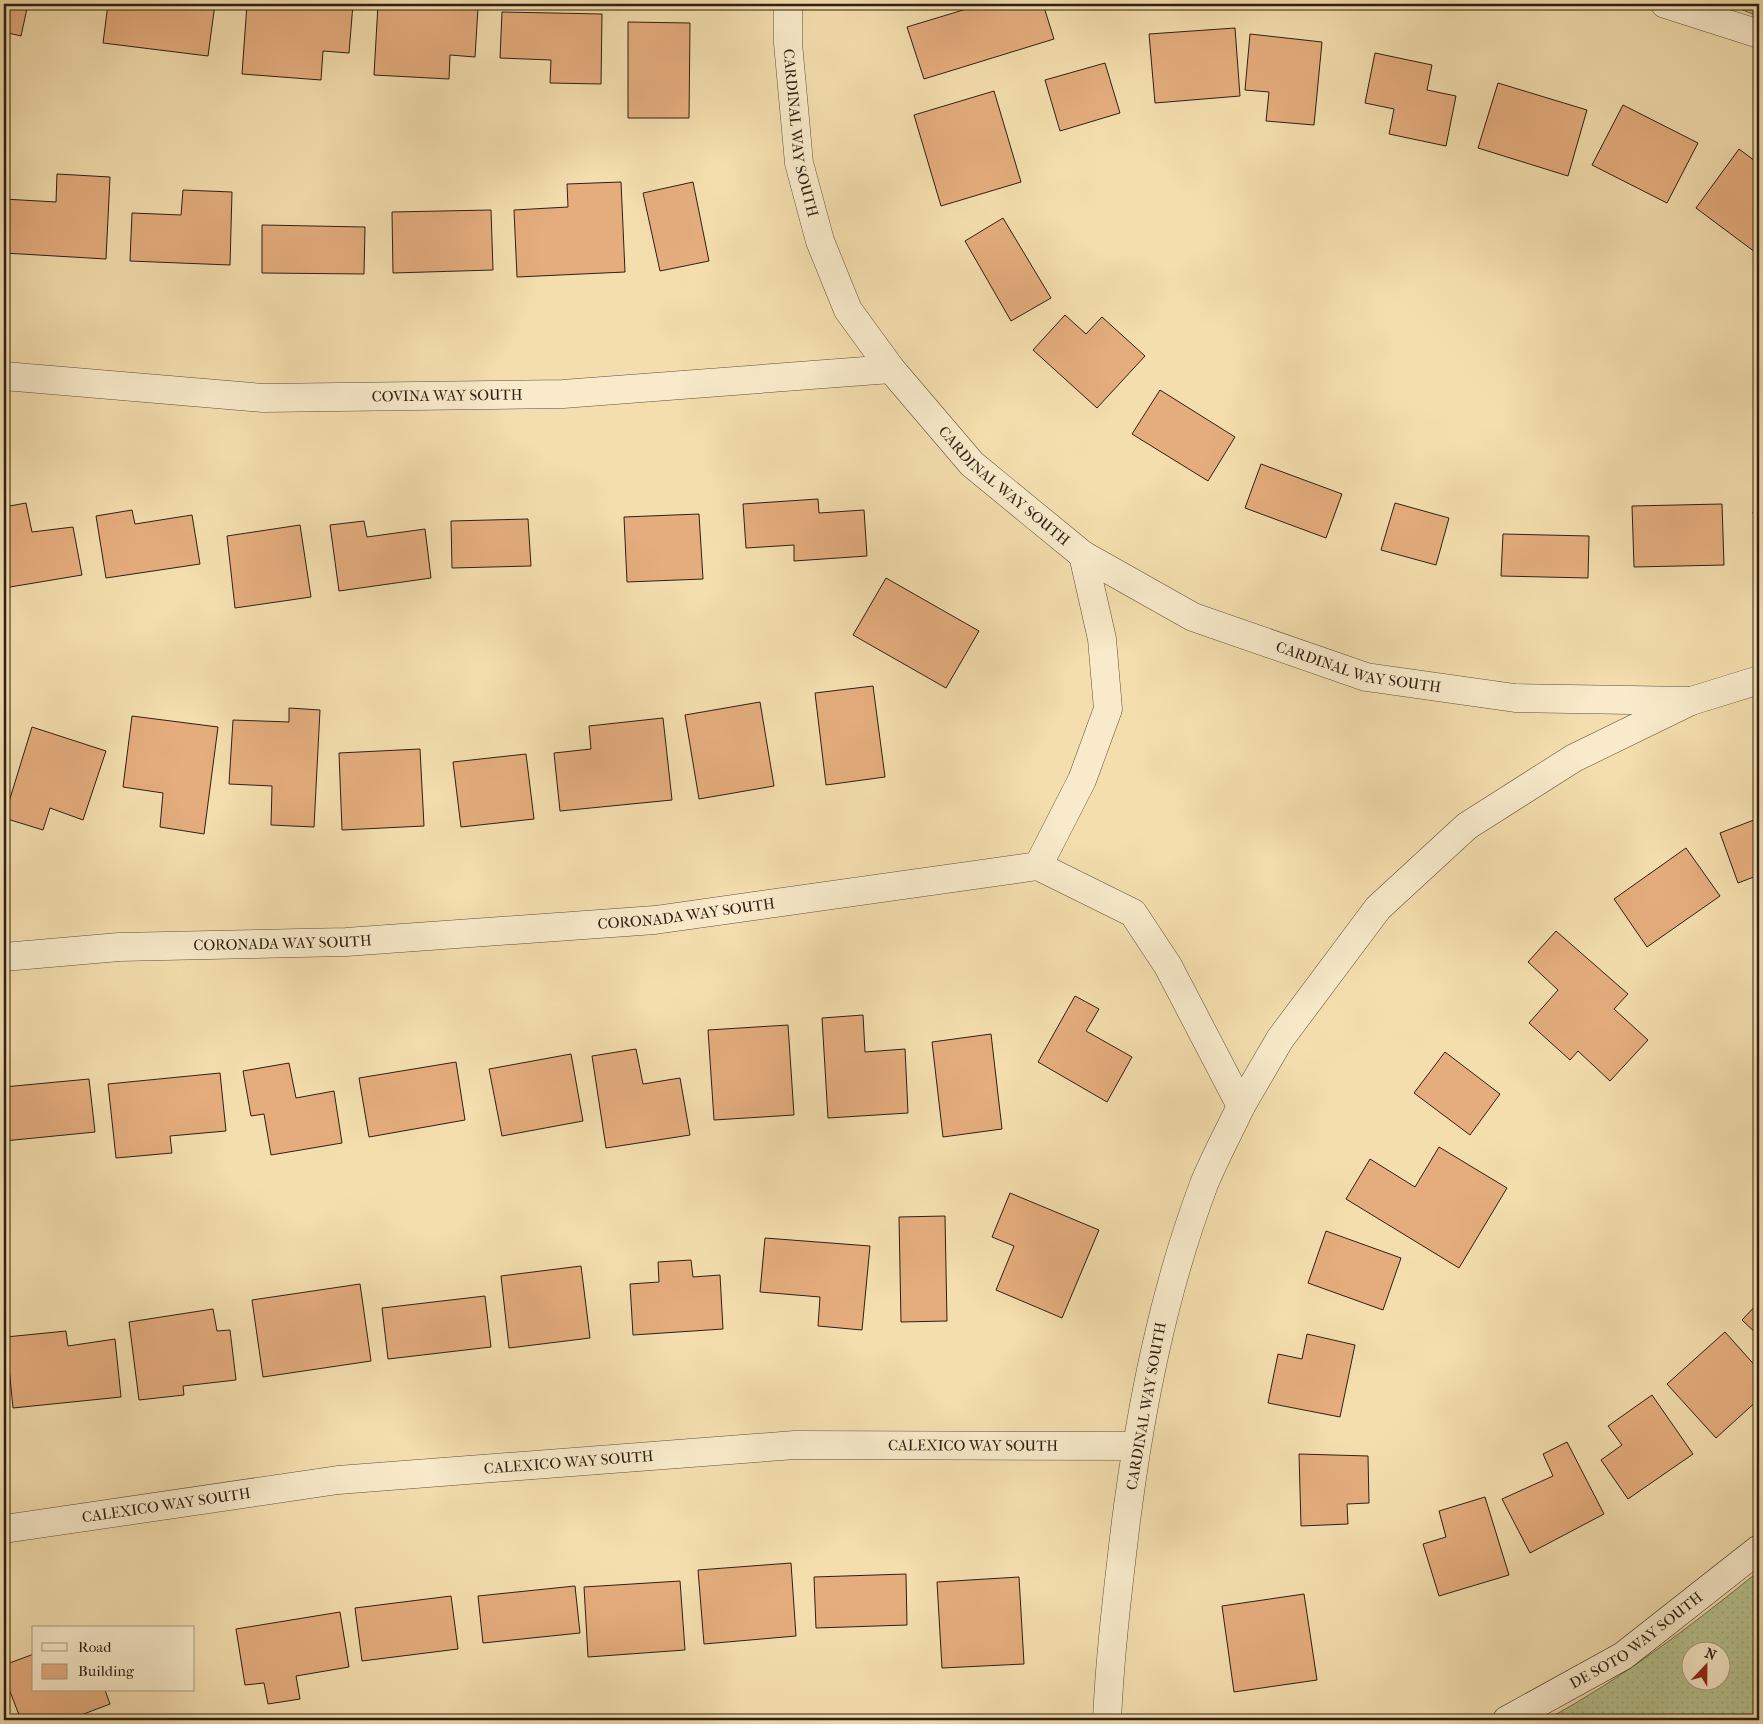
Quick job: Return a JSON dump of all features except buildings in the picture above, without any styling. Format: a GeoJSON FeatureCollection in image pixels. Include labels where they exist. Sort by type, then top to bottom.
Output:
{"type":"FeatureCollection","features":[{"type":"Feature","properties":{"kind":"street","name":"CARDINAL WAY SOUTH"},"geometry":{"type":"LineString","coordinates":[[788,4],[788,43],[799,163],[820,241],[848,310],[891,368],[972,464],[1083,555],[1193,617],[1366,677],[1515,698],[1691,701]]}},
{"type":"Feature","properties":{"kind":"street"},"geometry":{"type":"LineString","coordinates":[[1665,4],[1759,34]]}},
{"type":"Feature","properties":{"kind":"street","name":"COVINA WAY SOUTH"},"geometry":{"type":"LineString","coordinates":[[4,376],[263,398],[563,394],[891,368]]}},
{"type":"Feature","properties":{"kind":"street"},"geometry":{"type":"LineString","coordinates":[[1083,555],[1102,640],[1108,709],[1082,780],[1038,866],[1133,913],[1168,966],[1242,1106]]}},
{"type":"Feature","properties":{"kind":"street"},"geometry":{"type":"LineString","coordinates":[[1691,701],[1759,680]]}},
{"type":"Feature","properties":{"kind":"street","name":"CARDINAL WAY SOUTH"},"geometry":{"type":"LineString","coordinates":[[1107,1720],[1111,1643],[1136,1446],[1156,1346],[1175,1271],[1205,1183],[1242,1106],[1280,1039],[1378,908],[1467,826],[1574,758],[1691,701]]}},
{"type":"Feature","properties":{"kind":"street","name":"CORONADA WAY SOUTH"},"geometry":{"type":"LineString","coordinates":[[4,957],[119,947],[346,942],[655,920],[1038,866]]}},
{"type":"Feature","properties":{"kind":"street","name":"CALEXICO WAY SOUTH"},"geometry":{"type":"LineString","coordinates":[[4,1528],[338,1480],[795,1445],[1136,1446]]}},
{"type":"Feature","properties":{"kind":"street","name":"DE SOTO WAY SOUTH"},"geometry":{"type":"LineString","coordinates":[[1507,1720],[1623,1656],[1759,1549]]}},
{"type":"Feature","properties":{"kind":"green space"},"geometry":{"type":"Polygon","coordinates":[[[1729,4],[1759,4],[1759,17],[1729,4]]]}},
{"type":"Feature","properties":{"kind":"green space"},"geometry":{"type":"Polygon","coordinates":[[[1759,1571],[1759,1720],[1546,1720],[1602,1687],[1682,1631],[1759,1571]]]}}]}
